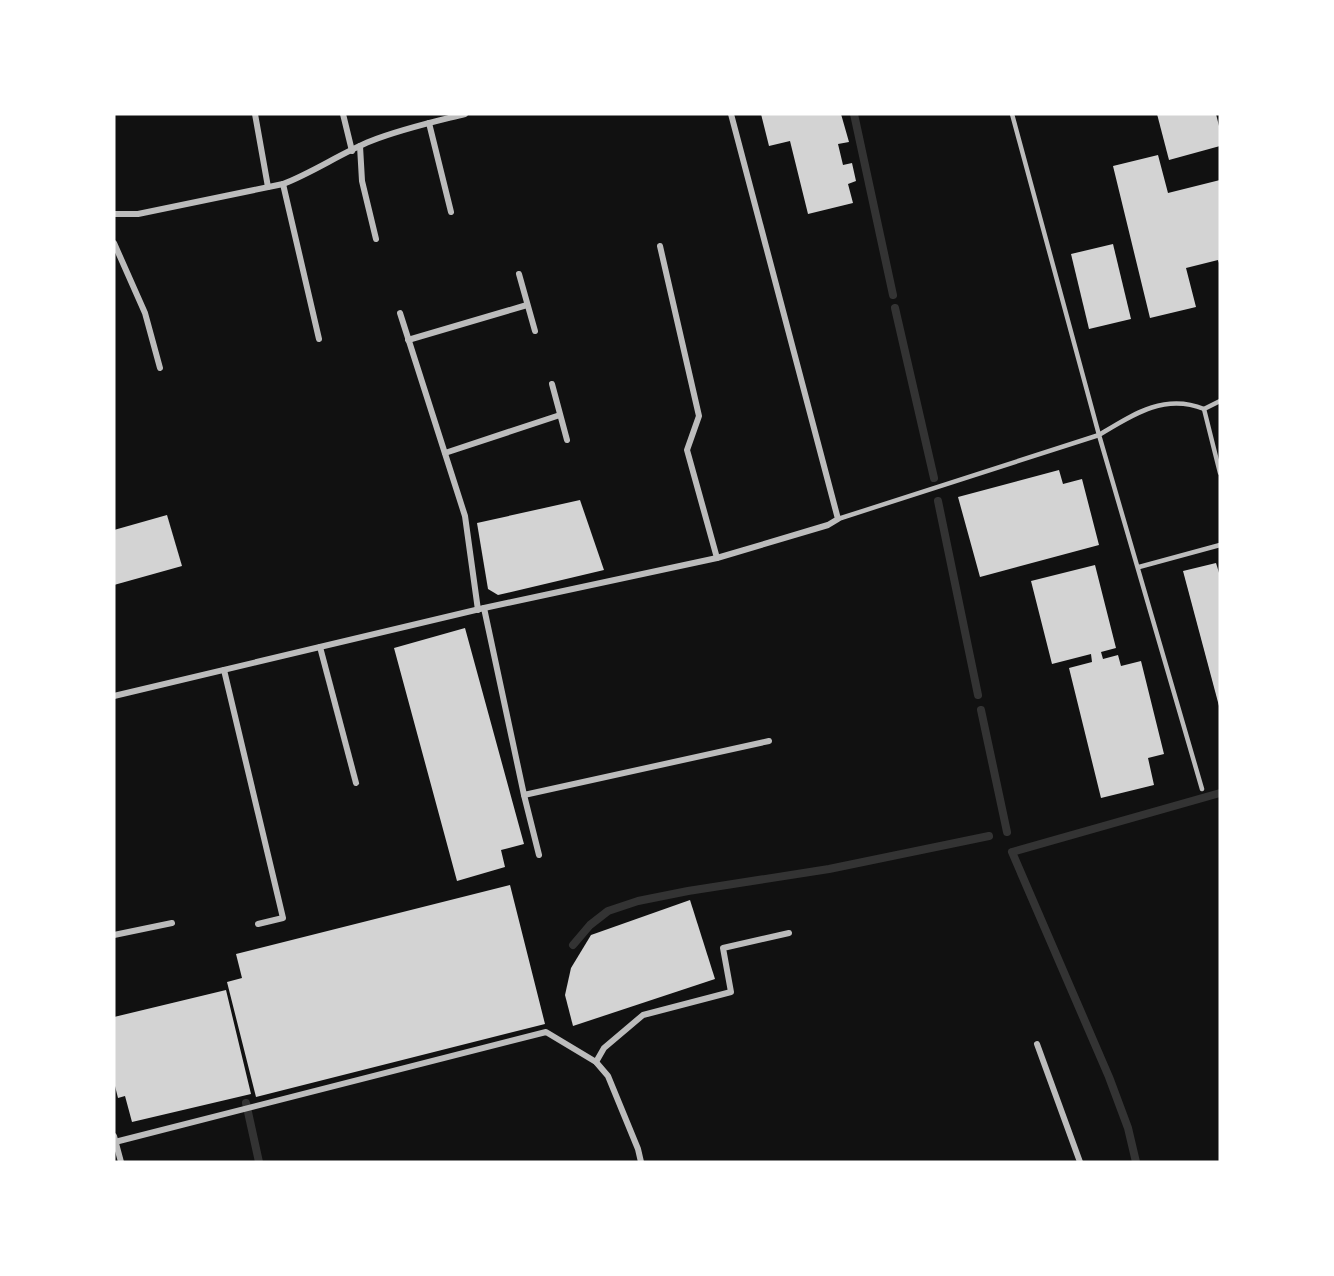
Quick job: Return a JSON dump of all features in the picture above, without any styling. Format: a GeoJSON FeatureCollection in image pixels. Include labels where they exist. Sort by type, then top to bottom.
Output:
{"type":"FeatureCollection","features":[{"type":"Feature","properties":{"kind":"street"},"geometry":{"type":"LineString","coordinates":[[255,114],[268,187]]}},
{"type":"Feature","properties":{"kind":"street"},"geometry":{"type":"LineString","coordinates":[[343,114],[352,151]]}},
{"type":"Feature","properties":{"kind":"street"},"geometry":{"type":"LineString","coordinates":[[114,214],[138,214],[283,184],[302,177],[379,138],[465,114]]}},
{"type":"Feature","properties":{"kind":"street"},"geometry":{"type":"LineString","coordinates":[[114,696],[481,609],[717,558],[828,525],[838,519],[730,114]]}},
{"type":"Feature","properties":{"kind":"street"},"geometry":{"type":"LineString","coordinates":[[429,123],[451,212]]}},
{"type":"Feature","properties":{"kind":"street"},"geometry":{"type":"LineString","coordinates":[[360,146],[362,181],[376,240]]}},
{"type":"Feature","properties":{"kind":"street"},"geometry":{"type":"LineString","coordinates":[[283,184],[320,339]]}},
{"type":"Feature","properties":{"kind":"street"},"geometry":{"type":"LineString","coordinates":[[114,243],[145,313],[160,368]]}},
{"type":"Feature","properties":{"kind":"street"},"geometry":{"type":"LineString","coordinates":[[660,246],[699,416],[687,450],[717,558]]}},
{"type":"Feature","properties":{"kind":"street"},"geometry":{"type":"LineString","coordinates":[[519,274],[535,331]]}},
{"type":"Feature","properties":{"kind":"street"},"geometry":{"type":"LineString","coordinates":[[408,340],[527,304]]}},
{"type":"Feature","properties":{"kind":"street"},"geometry":{"type":"LineString","coordinates":[[400,313],[465,516],[481,609],[539,855]]}},
{"type":"Feature","properties":{"kind":"street"},"geometry":{"type":"LineString","coordinates":[[552,384],[567,440]]}},
{"type":"Feature","properties":{"kind":"street"},"geometry":{"type":"LineString","coordinates":[[445,453],[560,415]]}},
{"type":"Feature","properties":{"kind":"street"},"geometry":{"type":"LineString","coordinates":[[320,647],[356,783]]}},
{"type":"Feature","properties":{"kind":"street"},"geometry":{"type":"LineString","coordinates":[[224,670],[284,918],[258,924]]}},
{"type":"Feature","properties":{"kind":"street"},"geometry":{"type":"LineString","coordinates":[[524,795],[769,741]]}},
{"type":"Feature","properties":{"kind":"street"},"geometry":{"type":"LineString","coordinates":[[114,935],[172,923]]}},
{"type":"Feature","properties":{"kind":"street"},"geometry":{"type":"LineString","coordinates":[[596,1062],[604,1048],[643,1015],[731,992],[723,948],[789,933]]}},
{"type":"Feature","properties":{"kind":"street"},"geometry":{"type":"LineString","coordinates":[[121,1162],[115,1139],[546,1032],[596,1062],[608,1076],[638,1149],[641,1162]]}},
{"type":"Feature","properties":{"kind":"street"},"geometry":{"type":"LineString","coordinates":[[1037,1044],[1080,1162]]}},
{"type":"Feature","properties":{"kind":"lane"},"geometry":{"type":"LineString","coordinates":[[1012,114],[1099,435],[1202,789]]}},
{"type":"Feature","properties":{"kind":"lane"},"geometry":{"type":"LineString","coordinates":[[838,519],[1099,435],[1132,414],[1169,403],[1189,403],[1204,409],[1220,401]]}},
{"type":"Feature","properties":{"kind":"lane"},"geometry":{"type":"LineString","coordinates":[[1204,409],[1220,473]]}},
{"type":"Feature","properties":{"kind":"lane"},"geometry":{"type":"LineString","coordinates":[[1138,567],[1220,545]]}},
{"type":"Feature","properties":{"kind":"building"},"geometry":{"type":"Polygon","coordinates":[[[761,114],[841,114],[849,142],[838,144],[843,165],[852,163],[856,181],[848,184],[853,203],[808,214],[790,141],[769,146],[761,114]]]}},
{"type":"Feature","properties":{"kind":"building"},"geometry":{"type":"Polygon","coordinates":[[[1157,114],[1216,114],[1220,130],[1220,146],[1169,160],[1157,114]]]}},
{"type":"Feature","properties":{"kind":"building"},"geometry":{"type":"Polygon","coordinates":[[[1158,155],[1168,193],[1220,180],[1220,266],[1218,260],[1186,268],[1196,307],[1150,318],[1113,166],[1158,155]]]}},
{"type":"Feature","properties":{"kind":"building"},"geometry":{"type":"Polygon","coordinates":[[[1113,244],[1131,319],[1089,329],[1071,254],[1113,244]]]}},
{"type":"Feature","properties":{"kind":"building"},"geometry":{"type":"Polygon","coordinates":[[[1059,470],[1063,484],[1082,479],[1099,545],[980,577],[958,497],[1059,470]]]}},
{"type":"Feature","properties":{"kind":"building"},"geometry":{"type":"Polygon","coordinates":[[[580,500],[604,570],[498,595],[488,589],[477,523],[580,500]]]}},
{"type":"Feature","properties":{"kind":"building"},"geometry":{"type":"Polygon","coordinates":[[[167,515],[182,566],[114,585],[114,530],[167,515]]]}},
{"type":"Feature","properties":{"kind":"building"},"geometry":{"type":"Polygon","coordinates":[[[1216,563],[1220,576],[1219,706],[1183,571],[1216,563]]]}},
{"type":"Feature","properties":{"kind":"building"},"geometry":{"type":"Polygon","coordinates":[[[1095,565],[1116,648],[1101,652],[1103,659],[1118,655],[1121,666],[1141,661],[1164,754],[1148,758],[1154,785],[1101,798],[1069,668],[1092,662],[1091,654],[1052,664],[1031,581],[1095,565]]]}},
{"type":"Feature","properties":{"kind":"building"},"geometry":{"type":"Polygon","coordinates":[[[465,628],[524,844],[501,850],[505,867],[457,881],[394,648],[465,628]]]}},
{"type":"Feature","properties":{"kind":"building"},"geometry":{"type":"Polygon","coordinates":[[[510,885],[545,1024],[256,1097],[227,982],[242,978],[236,954],[510,885]]]}},
{"type":"Feature","properties":{"kind":"building"},"geometry":{"type":"Polygon","coordinates":[[[690,900],[715,979],[573,1026],[565,995],[571,968],[591,935],[690,900]]]}},
{"type":"Feature","properties":{"kind":"building"},"geometry":{"type":"Polygon","coordinates":[[[226,990],[251,1094],[132,1122],[125,1096],[118,1098],[114,1082],[114,1017],[226,990]]]}},
{"type":"Feature","properties":{"kind":"waterway"},"geometry":{"type":"LineString","coordinates":[[854,114],[893,295]]}},
{"type":"Feature","properties":{"kind":"waterway"},"geometry":{"type":"LineString","coordinates":[[895,308],[934,478]]}},
{"type":"Feature","properties":{"kind":"waterway"},"geometry":{"type":"LineString","coordinates":[[938,501],[978,695]]}},
{"type":"Feature","properties":{"kind":"waterway"},"geometry":{"type":"LineString","coordinates":[[981,710],[1007,832]]}},
{"type":"Feature","properties":{"kind":"waterway"},"geometry":{"type":"LineString","coordinates":[[1136,1162],[1128,1128],[1109,1077],[1012,852],[1220,793]]}},
{"type":"Feature","properties":{"kind":"waterway"},"geometry":{"type":"LineString","coordinates":[[573,945],[590,925],[608,911],[638,901],[829,869],[989,836]]}},
{"type":"Feature","properties":{"kind":"waterway"},"geometry":{"type":"LineString","coordinates":[[246,1103],[259,1162]]}}]}
